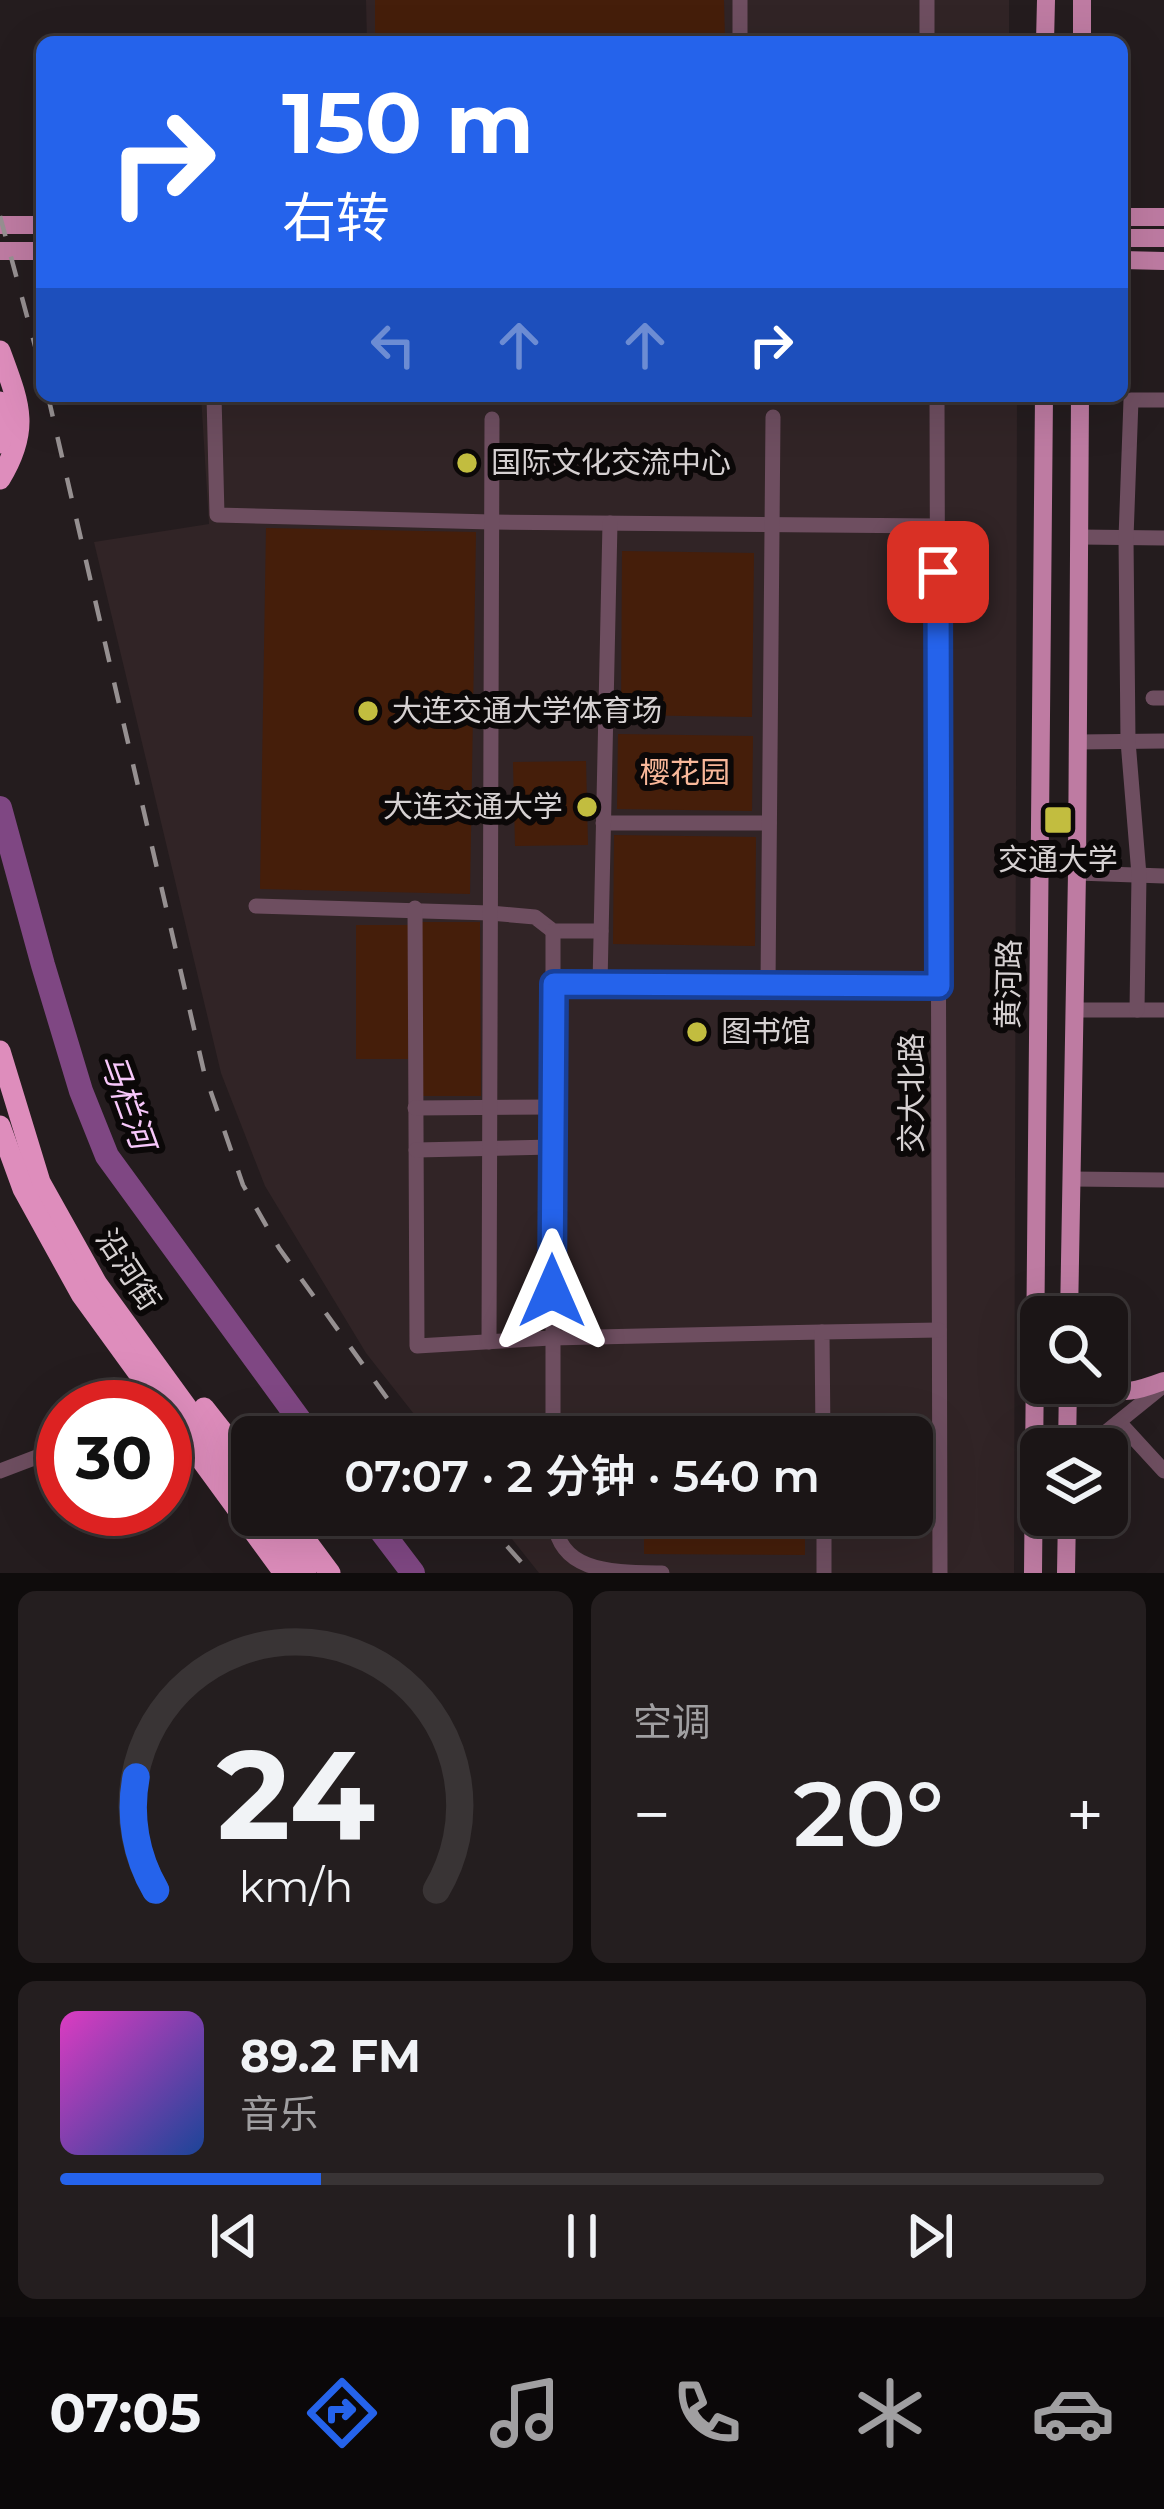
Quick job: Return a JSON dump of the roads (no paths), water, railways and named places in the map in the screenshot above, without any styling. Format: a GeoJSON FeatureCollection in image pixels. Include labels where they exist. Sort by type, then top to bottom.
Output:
{"type":"FeatureCollection","features":[{"type":"Feature","properties":{"kind":"highway"},"geometry":{"type":"LineString","coordinates":[[0,351],[21,410],[18,438],[0,479]]}},
{"type":"Feature","properties":{"kind":"highway"},"geometry":{"type":"LineString","coordinates":[[0,402],[1,442]]}},
{"type":"Feature","properties":{"kind":"highway","name":"沿河街"},"geometry":{"type":"LineString","coordinates":[[0,1051],[40,1181],[97,1284],[231,1468]]}},
{"type":"Feature","properties":{"kind":"highway","name":"沿河街"},"geometry":{"type":"LineString","coordinates":[[0,1126],[23,1190],[81,1294],[141,1380]]}},
{"type":"Feature","properties":{"kind":"highway"},"geometry":{"type":"LineString","coordinates":[[40,1181],[231,1441]]}},
{"type":"Feature","properties":{"kind":"highway"},"geometry":{"type":"LineString","coordinates":[[192,1448],[287,1569]]}},
{"type":"Feature","properties":{"kind":"highway"},"geometry":{"type":"LineString","coordinates":[[192,1455],[287,1569]]}},
{"type":"Feature","properties":{"kind":"highway"},"geometry":{"type":"LineString","coordinates":[[274,1536],[287,1569]]}},
{"type":"Feature","properties":{"kind":"highway"},"geometry":{"type":"LineString","coordinates":[[303,1536],[330,1573]]}},
{"type":"Feature","properties":{"kind":"main road"},"geometry":{"type":"LineString","coordinates":[[1046,0],[1046,36]]}},
{"type":"Feature","properties":{"kind":"main road"},"geometry":{"type":"LineString","coordinates":[[1082,0],[1082,36]]}},
{"type":"Feature","properties":{"kind":"main road"},"geometry":{"type":"LineString","coordinates":[[1128,217],[1164,217]]}},
{"type":"Feature","properties":{"kind":"main road"},"geometry":{"type":"LineString","coordinates":[[0,225],[36,225]]}},
{"type":"Feature","properties":{"kind":"main road"},"geometry":{"type":"LineString","coordinates":[[1128,238],[1164,238]]}},
{"type":"Feature","properties":{"kind":"main road"},"geometry":{"type":"LineString","coordinates":[[0,251],[36,251]]}},
{"type":"Feature","properties":{"kind":"main road"},"geometry":{"type":"LineString","coordinates":[[1128,260],[1164,261]]}},
{"type":"Feature","properties":{"kind":"main road","name":"黄河路"},"geometry":{"type":"LineString","coordinates":[[1038,1428],[1044,402]]}},
{"type":"Feature","properties":{"kind":"main road"},"geometry":{"type":"LineString","coordinates":[[1069,1296],[1080,402]]}},
{"type":"Feature","properties":{"kind":"main road"},"geometry":{"type":"LineString","coordinates":[[1128,1391],[1164,1383]]}},
{"type":"Feature","properties":{"kind":"main road","name":"黄河路"},"geometry":{"type":"LineString","coordinates":[[1033,1573],[1035,1536]]}},
{"type":"Feature","properties":{"kind":"main road"},"geometry":{"type":"LineString","coordinates":[[1066,1573],[1067,1536]]}},
{"type":"Feature","properties":{"kind":"street"},"geometry":{"type":"LineString","coordinates":[[740,0],[740,36]]}},
{"type":"Feature","properties":{"kind":"street"},"geometry":{"type":"LineString","coordinates":[[926,36],[927,0]]}},
{"type":"Feature","properties":{"kind":"street"},"geometry":{"type":"LineString","coordinates":[[1137,1010],[1139,875],[1128,742],[1126,538],[1132,400],[1164,400]]}},
{"type":"Feature","properties":{"kind":"street"},"geometry":{"type":"LineString","coordinates":[[214,402],[217,515],[938,526]]}},
{"type":"Feature","properties":{"kind":"street","name":"交大北路"},"geometry":{"type":"LineString","coordinates":[[938,402],[940,1573]]}},
{"type":"Feature","properties":{"kind":"street"},"geometry":{"type":"LineString","coordinates":[[768,985],[772,417]]}},
{"type":"Feature","properties":{"kind":"street"},"geometry":{"type":"LineString","coordinates":[[489,1342],[492,419]]}},
{"type":"Feature","properties":{"kind":"street"},"geometry":{"type":"LineString","coordinates":[[600,984],[610,523]]}},
{"type":"Feature","properties":{"kind":"street"},"geometry":{"type":"LineString","coordinates":[[1080,537],[1164,538]]}},
{"type":"Feature","properties":{"kind":"street"},"geometry":{"type":"LineString","coordinates":[[1078,742],[1164,741]]}},
{"type":"Feature","properties":{"kind":"street"},"geometry":{"type":"LineString","coordinates":[[603,823],[769,823]]}},
{"type":"Feature","properties":{"kind":"street"},"geometry":{"type":"LineString","coordinates":[[1077,873],[1164,876]]}},
{"type":"Feature","properties":{"kind":"street"},"geometry":{"type":"LineString","coordinates":[[256,906],[490,913],[536,917],[553,931],[601,931]]}},
{"type":"Feature","properties":{"kind":"street"},"geometry":{"type":"LineString","coordinates":[[415,908],[417,1346],[551,1338],[939,1330]]}},
{"type":"Feature","properties":{"kind":"street"},"geometry":{"type":"LineString","coordinates":[[553,931],[553,1416]]}},
{"type":"Feature","properties":{"kind":"street"},"geometry":{"type":"LineString","coordinates":[[554,984],[939,986]]}},
{"type":"Feature","properties":{"kind":"street"},"geometry":{"type":"LineString","coordinates":[[1075,1010],[1164,1010]]}},
{"type":"Feature","properties":{"kind":"street"},"geometry":{"type":"LineString","coordinates":[[416,1108],[553,1107]]}},
{"type":"Feature","properties":{"kind":"street"},"geometry":{"type":"LineString","coordinates":[[416,1150],[553,1147]]}},
{"type":"Feature","properties":{"kind":"street"},"geometry":{"type":"LineString","coordinates":[[1072,1179],[1164,1180]]}},
{"type":"Feature","properties":{"kind":"street"},"geometry":{"type":"LineString","coordinates":[[822,1332],[823,1416]]}},
{"type":"Feature","properties":{"kind":"street"},"geometry":{"type":"LineString","coordinates":[[1111,1428],[1164,1383]]}},
{"type":"Feature","properties":{"kind":"street"},"geometry":{"type":"LineString","coordinates":[[1119,1422],[1164,1471]]}},
{"type":"Feature","properties":{"kind":"street"},"geometry":{"type":"LineString","coordinates":[[0,1471],[36,1458]]}},
{"type":"Feature","properties":{"kind":"street"},"geometry":{"type":"LineString","coordinates":[[555,1536],[581,1569],[662,1573]]}},
{"type":"Feature","properties":{"kind":"street"},"geometry":{"type":"LineString","coordinates":[[824,1536],[824,1573]]}},
{"type":"Feature","properties":{"kind":"waterway","name":"马栏河"},"geometry":{"type":"LineString","coordinates":[[0,808],[81,1091],[107,1156],[297,1416]]}},
{"type":"Feature","properties":{"kind":"waterway","name":"马栏河"},"geometry":{"type":"LineString","coordinates":[[385,1536],[413,1573]]}},
{"type":"Feature","properties":{"kind":"railway"},"geometry":{"type":"LineString","coordinates":[[0,216],[36,350]]}},
{"type":"Feature","properties":{"kind":"railway"},"geometry":{"type":"LineString","coordinates":[[49,402],[204,1072],[243,1185],[279,1248],[400,1416]]}},
{"type":"Feature","properties":{"kind":"railway"},"geometry":{"type":"LineString","coordinates":[[498,1536],[531,1573]]}},
{"type":"Feature","properties":{"kind":"place","name":"国际文化交流中心"},"geometry":{"type":"Point","coordinates":[467,463]}},
{"type":"Feature","properties":{"kind":"place","name":"大连交通大学体育场"},"geometry":{"type":"Point","coordinates":[368,711]}},
{"type":"Feature","properties":{"kind":"place","name":"大连交通大学"},"geometry":{"type":"Point","coordinates":[587,807]}},
{"type":"Feature","properties":{"kind":"place","name":"交通大学"},"geometry":{"type":"Point","coordinates":[1058,820]}},
{"type":"Feature","properties":{"kind":"place","name":"图书馆"},"geometry":{"type":"Point","coordinates":[697,1032]}},
{"type":"Feature","properties":{"kind":"park label","name":"樱花园"},"geometry":{"type":"Point","coordinates":[685,773]}}]}
